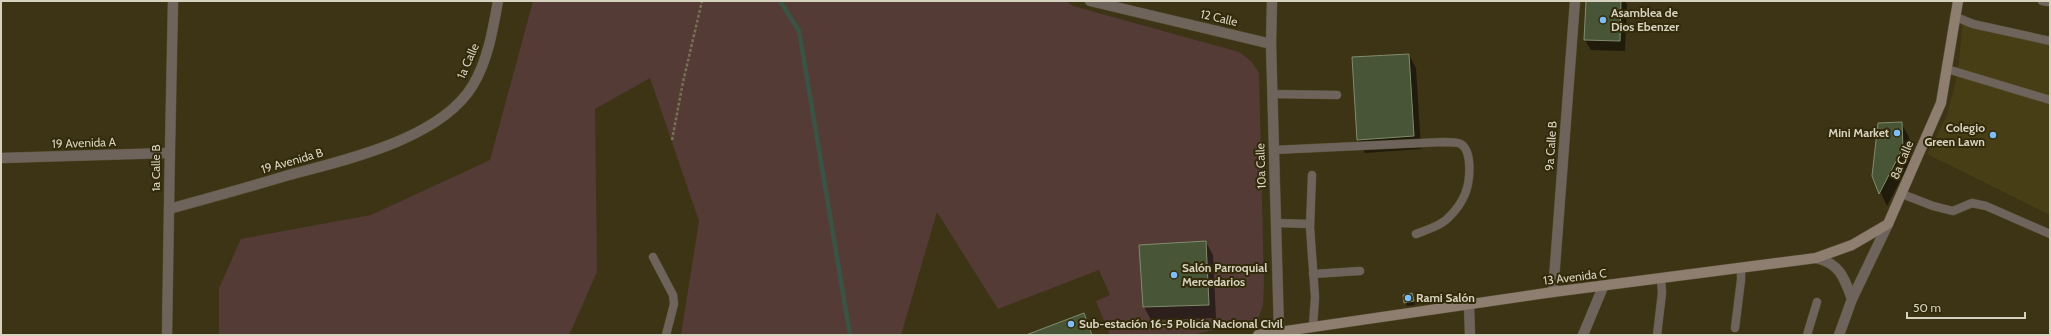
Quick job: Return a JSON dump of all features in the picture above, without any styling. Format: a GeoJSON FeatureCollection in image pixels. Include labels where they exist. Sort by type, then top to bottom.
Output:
{"type":"FeatureCollection","features":[{"type":"Feature","properties":{"kind":"street","name":"1a Calle B"},"geometry":{"type":"LineString","coordinates":[[167,335],[169,209],[168,153],[173,1]]}},
{"type":"Feature","properties":{"kind":"street","name":"1a Calle"},"geometry":{"type":"LineString","coordinates":[[419,130],[445,116],[473,85],[491,41],[498,1]]}},
{"type":"Feature","properties":{"kind":"street","name":"12 Calle"},"geometry":{"type":"LineString","coordinates":[[1090,1],[1271,44]]}},
{"type":"Feature","properties":{"kind":"street","name":"10a Calle"},"geometry":{"type":"LineString","coordinates":[[1272,1],[1272,94],[1279,331]]}},
{"type":"Feature","properties":{"kind":"street","name":"9a Calle B"},"geometry":{"type":"LineString","coordinates":[[1553,292],[1575,1]]}},
{"type":"Feature","properties":{"kind":"street","name":"8a Calle"},"geometry":{"type":"LineString","coordinates":[[1839,335],[1852,299],[1902,194],[1941,103],[1958,1]]}},
{"type":"Feature","properties":{"kind":"street","name":"19 Avenida B"},"geometry":{"type":"LineString","coordinates":[[169,209],[382,149],[419,130]]}},
{"type":"Feature","properties":{"kind":"street","name":"19 Avenida A"},"geometry":{"type":"LineString","coordinates":[[1,158],[168,153]]}},
{"type":"Feature","properties":{"kind":"street","name":"13 Avenida C"},"geometry":{"type":"LineString","coordinates":[[1258,335],[1313,326],[1469,306],[1553,292],[1603,287],[1816,258],[1852,245],[1888,224]]}},
{"type":"Feature","properties":{"kind":"street"},"geometry":{"type":"LineString","coordinates":[[1816,258],[1830,262],[1845,277],[1852,299]]}},
{"type":"Feature","properties":{"kind":"street"},"geometry":{"type":"LineString","coordinates":[[1583,335],[1603,287]]}},
{"type":"Feature","properties":{"kind":"street"},"geometry":{"type":"LineString","coordinates":[[1469,306],[1470,335]]}},
{"type":"Feature","properties":{"kind":"lane"},"geometry":{"type":"LineString","coordinates":[[1956,17],[1973,24],[2050,41]]}},
{"type":"Feature","properties":{"kind":"lane"},"geometry":{"type":"LineString","coordinates":[[1947,69],[2050,100]]}},
{"type":"Feature","properties":{"kind":"lane"},"geometry":{"type":"LineString","coordinates":[[1272,94],[1337,95]]}},
{"type":"Feature","properties":{"kind":"lane"},"geometry":{"type":"LineString","coordinates":[[1274,150],[1443,142],[1460,143],[1467,150],[1468,159],[1468,183],[1465,194],[1452,215],[1441,224],[1416,234]]}},
{"type":"Feature","properties":{"kind":"lane"},"geometry":{"type":"LineString","coordinates":[[1312,175],[1310,224],[1315,296],[1313,326]]}},
{"type":"Feature","properties":{"kind":"lane"},"geometry":{"type":"LineString","coordinates":[[1902,194],[1933,206],[1953,211],[1972,203],[1986,206],[2050,234]]}},
{"type":"Feature","properties":{"kind":"lane"},"geometry":{"type":"LineString","coordinates":[[1276,223],[1310,224]]}},
{"type":"Feature","properties":{"kind":"lane"},"geometry":{"type":"LineString","coordinates":[[653,257],[673,296],[674,304],[666,335]]}},
{"type":"Feature","properties":{"kind":"lane"},"geometry":{"type":"LineString","coordinates":[[1735,328],[1742,280],[1741,268]]}},
{"type":"Feature","properties":{"kind":"lane"},"geometry":{"type":"LineString","coordinates":[[1313,274],[1360,271]]}},
{"type":"Feature","properties":{"kind":"lane"},"geometry":{"type":"LineString","coordinates":[[1657,335],[1662,293],[1661,279]]}},
{"type":"Feature","properties":{"kind":"lane"},"geometry":{"type":"LineString","coordinates":[[1806,335],[1817,302]]}},
{"type":"Feature","properties":{"kind":"path"},"geometry":{"type":"LineString","coordinates":[[672,140],[683,82],[702,1]]}},
{"type":"Feature","properties":{"kind":"shaded area"},"geometry":{"type":"Polygon","coordinates":[[[533,1],[1066,1],[1073,6],[1239,52],[1251,61],[1259,73],[1264,286],[1263,305],[1258,319],[1192,335],[1110,335],[1096,301],[1110,295],[1099,270],[998,309],[937,212],[901,335],[681,335],[699,221],[650,78],[595,109],[597,272],[569,335],[219,335],[219,288],[241,239],[371,215],[490,160],[533,1]]]}},
{"type":"Feature","properties":{"kind":"shaded area","name":"Colegio Green Lawn"},"geometry":{"type":"Polygon","coordinates":[[[1963,19],[2050,40],[2050,215],[1927,154],[1947,116],[1958,72],[1963,19]]]}},
{"type":"Feature","properties":{"kind":"building","name":"Asamblea de Dios Ebenzer"},"geometry":{"type":"Polygon","coordinates":[[[1586,1],[1621,1],[1620,41],[1584,40],[1586,1]]]}},
{"type":"Feature","properties":{"kind":"building"},"geometry":{"type":"Polygon","coordinates":[[[1409,54],[1414,136],[1357,140],[1352,57],[1409,54]]]}},
{"type":"Feature","properties":{"kind":"building"},"geometry":{"type":"Polygon","coordinates":[[[1902,122],[1903,148],[1879,194],[1872,176],[1878,123],[1902,122]]]}},
{"type":"Feature","properties":{"kind":"building","name":"Salón Parroquial Mercedarios"},"geometry":{"type":"Polygon","coordinates":[[[1206,241],[1209,305],[1143,307],[1139,245],[1206,241]]]}},
{"type":"Feature","properties":{"kind":"building","name":"Rami Salón"},"geometry":{"type":"Polygon","coordinates":[[[1412,293],[1414,301],[1404,303],[1403,295],[1412,293]]]}},
{"type":"Feature","properties":{"kind":"building","name":"Sub-estación 16-5 Policía Nacional Civil"},"geometry":{"type":"Polygon","coordinates":[[[1084,313],[1092,335],[1026,335],[1084,313]]]}},
{"type":"Feature","properties":{"kind":"waterway"},"geometry":{"type":"LineString","coordinates":[[780,1],[799,31],[850,335]]}},
{"type":"Feature","properties":{"kind":"place","name":"Asamblea de Dios Ebenzer"},"geometry":{"type":"Point","coordinates":[1603,20]}},
{"type":"Feature","properties":{"kind":"place","name":"Mini Market"},"geometry":{"type":"Point","coordinates":[1897,133]}},
{"type":"Feature","properties":{"kind":"place","name":"Colegio Green Lawn"},"geometry":{"type":"Point","coordinates":[1993,135]}},
{"type":"Feature","properties":{"kind":"place","name":"Salón Parroquial Mercedarios"},"geometry":{"type":"Point","coordinates":[1174,275]}},
{"type":"Feature","properties":{"kind":"place","name":"Rami Salón"},"geometry":{"type":"Point","coordinates":[1408,298]}},
{"type":"Feature","properties":{"kind":"place","name":"Sub-estación 16-5 Policía Nacional Civil"},"geometry":{"type":"Point","coordinates":[1071,324]}}]}
